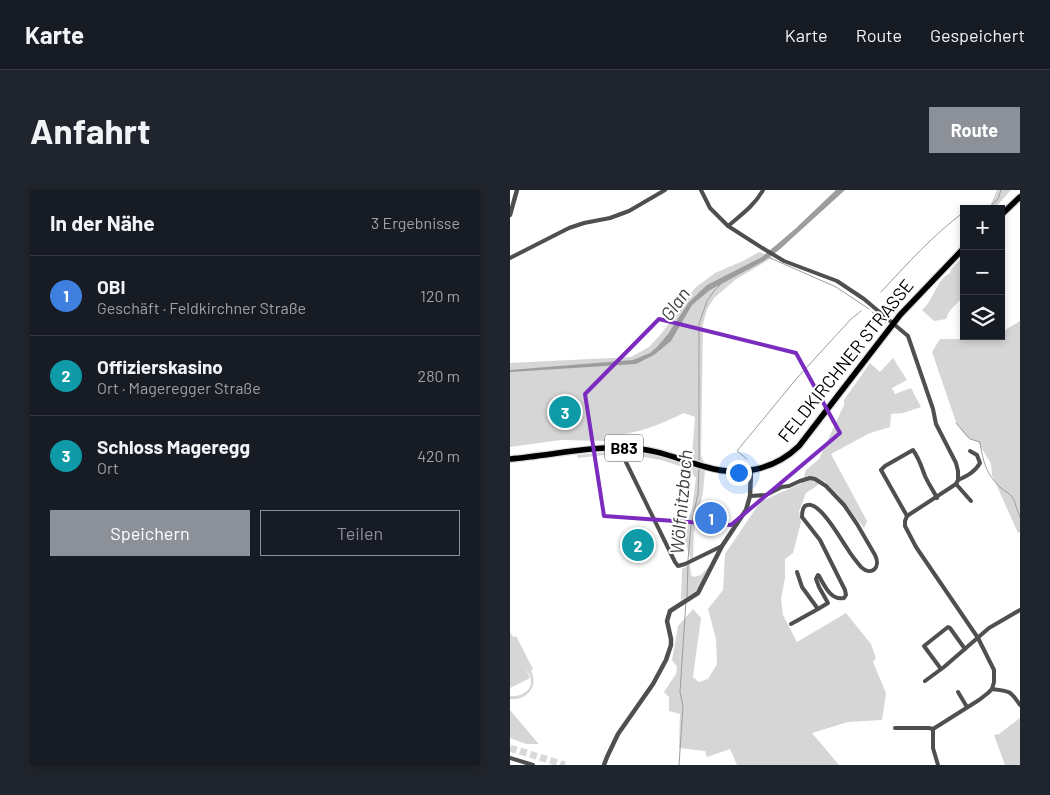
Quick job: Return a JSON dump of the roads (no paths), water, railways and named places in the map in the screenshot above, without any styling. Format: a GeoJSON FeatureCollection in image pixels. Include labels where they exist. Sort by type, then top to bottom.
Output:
{"type":"FeatureCollection","features":[{"type":"Feature","properties":{"kind":"main road"},"geometry":{"type":"LineString","coordinates":[[1005,211],[1020,197]]}},
{"type":"Feature","properties":{"kind":"main road","name":"FELDKIRCHNER STRASSE"},"geometry":{"type":"LineString","coordinates":[[751,471],[767,467],[788,456],[799,446],[894,323],[962,250]]}},
{"type":"Feature","properties":{"kind":"main road","name":"B83"},"geometry":{"type":"LineString","coordinates":[[510,459],[609,448],[628,448],[658,452],[706,468],[729,472],[751,471]]}},
{"type":"Feature","properties":{"kind":"street"},"geometry":{"type":"LineString","coordinates":[[510,215],[517,190]]}},
{"type":"Feature","properties":{"kind":"street"},"geometry":{"type":"LineString","coordinates":[[510,258],[569,228],[610,218],[629,211],[665,190]]}},
{"type":"Feature","properties":{"kind":"street"},"geometry":{"type":"LineString","coordinates":[[700,190],[710,208],[728,226],[775,257],[837,281],[864,299],[908,336],[933,409],[936,424],[956,463],[958,471],[957,482],[971,501]]}},
{"type":"Feature","properties":{"kind":"street"},"geometry":{"type":"LineString","coordinates":[[728,226],[752,206],[763,190]]}},
{"type":"Feature","properties":{"kind":"street"},"geometry":{"type":"LineString","coordinates":[[907,516],[881,470],[884,466],[913,450],[937,498]]}},
{"type":"Feature","properties":{"kind":"street"},"geometry":{"type":"LineString","coordinates":[[895,728],[934,729],[979,700],[992,689],[994,682],[994,670],[978,638],[916,547],[905,526],[907,516],[937,498],[977,469],[980,463],[977,455],[970,451]]}},
{"type":"Feature","properties":{"kind":"street"},"geometry":{"type":"LineString","coordinates":[[622,454],[674,562],[678,566],[722,546]]}},
{"type":"Feature","properties":{"kind":"street"},"geometry":{"type":"LineString","coordinates":[[604,765],[618,734],[653,684],[665,663],[671,645],[667,621],[670,611],[696,596],[722,546],[746,510],[750,496],[751,471]]}},
{"type":"Feature","properties":{"kind":"street"},"geometry":{"type":"LineString","coordinates":[[750,496],[766,495],[800,481],[810,478],[815,479],[826,486],[858,524],[878,560],[877,567],[872,571],[868,572],[865,570],[860,566],[830,523],[817,508],[805,506],[802,517],[820,540],[846,595],[841,599],[835,598],[818,575],[816,579],[828,603],[790,624]]}},
{"type":"Feature","properties":{"kind":"street"},"geometry":{"type":"LineString","coordinates":[[797,572],[802,587],[818,610]]}},
{"type":"Feature","properties":{"kind":"street"},"geometry":{"type":"LineString","coordinates":[[925,681],[989,628],[1020,610]]}},
{"type":"Feature","properties":{"kind":"street"},"geometry":{"type":"LineString","coordinates":[[941,669],[924,646],[948,627],[965,649]]}},
{"type":"Feature","properties":{"kind":"street"},"geometry":{"type":"LineString","coordinates":[[992,689],[1007,690],[1020,705]]}},
{"type":"Feature","properties":{"kind":"street"},"geometry":{"type":"LineString","coordinates":[[958,692],[967,707]]}},
{"type":"Feature","properties":{"kind":"street"},"geometry":{"type":"LineString","coordinates":[[934,729],[933,748],[938,765]]}},
{"type":"Feature","properties":{"kind":"street"},"geometry":{"type":"LineString","coordinates":[[510,758],[531,765]]}},
{"type":"Feature","properties":{"kind":"waterway"},"geometry":{"type":"LineString","coordinates":[[991,205],[998,199],[1001,190]]}},
{"type":"Feature","properties":{"kind":"waterway"},"geometry":{"type":"LineString","coordinates":[[881,292],[931,240],[960,215]]}},
{"type":"Feature","properties":{"kind":"waterway"},"geometry":{"type":"LineString","coordinates":[[768,257],[836,287],[869,309]]}},
{"type":"Feature","properties":{"kind":"waterway","name":"Wölfnitzbach"},"geometry":{"type":"LineString","coordinates":[[699,463],[699,324],[707,301],[721,284]]}},
{"type":"Feature","properties":{"kind":"waterway"},"geometry":{"type":"LineString","coordinates":[[747,459],[737,451],[797,378],[851,319],[861,311]]}},
{"type":"Feature","properties":{"kind":"waterway"},"geometry":{"type":"LineString","coordinates":[[872,312],[886,323]]}},
{"type":"Feature","properties":{"kind":"waterway"},"geometry":{"type":"LineString","coordinates":[[956,423],[970,439],[980,442],[984,462],[989,473],[996,483],[1013,498],[1020,517]]}},
{"type":"Feature","properties":{"kind":"waterway","name":"Wölfnitzbach"},"geometry":{"type":"LineString","coordinates":[[688,560],[691,525],[698,494],[699,467]]}},
{"type":"Feature","properties":{"kind":"waterway","name":"Wölfnitzbach"},"geometry":{"type":"LineString","coordinates":[[687,597],[688,564]]}},
{"type":"Feature","properties":{"kind":"waterway","name":"Wölfnitzbach"},"geometry":{"type":"LineString","coordinates":[[679,765],[683,706],[680,692],[686,601]]}},
{"type":"Feature","properties":{"kind":"tunnel"},"geometry":{"type":"LineString","coordinates":[[510,748],[565,765]]}},
{"type":"Feature","properties":{"kind":"place","name":"Schloss Mageregg"},"geometry":{"type":"Point","coordinates":[565,412]}},
{"type":"Feature","properties":{"kind":"place","name":"OBI"},"geometry":{"type":"Point","coordinates":[711,518]}},
{"type":"Feature","properties":{"kind":"place","name":"Offizierskasino"},"geometry":{"type":"Point","coordinates":[638,545]}},
{"type":"Feature","properties":{"kind":"water label","name":"Glan"},"geometry":{"type":"Point","coordinates":[675,304]}}]}
